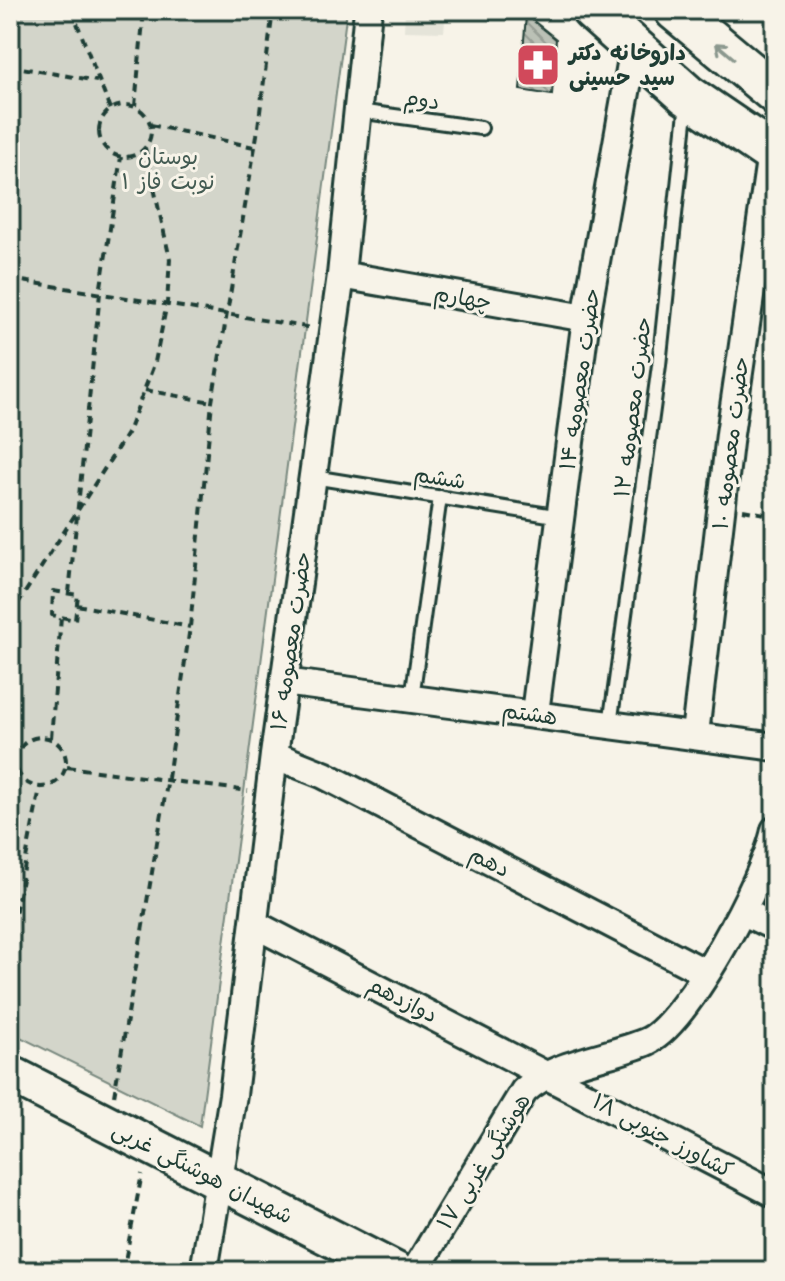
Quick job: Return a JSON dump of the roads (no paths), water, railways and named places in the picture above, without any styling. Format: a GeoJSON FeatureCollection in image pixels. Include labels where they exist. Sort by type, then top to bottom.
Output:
{"type":"FeatureCollection","features":[{"type":"Feature","properties":{"kind":"main road"},"geometry":{"type":"LineString","coordinates":[[592,10],[687,95],[773,154]]}},
{"type":"Feature","properties":{"kind":"main road"},"geometry":{"type":"LineString","coordinates":[[675,10],[775,93]]}},
{"type":"Feature","properties":{"kind":"street","name":"حضرت معصومه ۱۶"},"geometry":{"type":"LineString","coordinates":[[204,1271],[220,1181],[274,755],[341,275],[368,10]]}},
{"type":"Feature","properties":{"kind":"street","name":"حضرت معصومه ۱۴"},"geometry":{"type":"LineString","coordinates":[[535,713],[586,318],[634,47]]}},
{"type":"Feature","properties":{"kind":"street","name":"حضرت معصومه ۱۰"},"geometry":{"type":"LineString","coordinates":[[695,734],[721,507],[773,154]]}},
{"type":"Feature","properties":{"kind":"street","name":"چهارم"},"geometry":{"type":"LineString","coordinates":[[341,275],[586,318]]}},
{"type":"Feature","properties":{"kind":"street","name":"هشتم"},"geometry":{"type":"LineString","coordinates":[[284,682],[775,747]]}},
{"type":"Feature","properties":{"kind":"street","name":"دهم"},"geometry":{"type":"LineString","coordinates":[[274,755],[324,775],[704,972]]}},
{"type":"Feature","properties":{"kind":"street","name":"هوشنگی غربی ۱۷"},"geometry":{"type":"LineString","coordinates":[[415,1271],[521,1094],[550,1075],[660,1034],[677,1016],[744,912],[775,834]]}},
{"type":"Feature","properties":{"kind":"street"},"geometry":{"type":"LineString","coordinates":[[744,912],[775,927]]}},
{"type":"Feature","properties":{"kind":"street","name":"دوازدهم"},"geometry":{"type":"LineString","coordinates":[[254,924],[550,1075]]}},
{"type":"Feature","properties":{"kind":"street","name":"شهیدان هوشنگی غربی"},"geometry":{"type":"LineString","coordinates":[[10,1074],[396,1271]]}},
{"type":"Feature","properties":{"kind":"street","name":"کشاورز جنوبی ۱۸"},"geometry":{"type":"LineString","coordinates":[[550,1075],[775,1194]]}},
{"type":"Feature","properties":{"kind":"lane","name":"حضرت معصومه ۱۲"},"geometry":{"type":"LineString","coordinates":[[610,725],[659,365],[687,95]]}},
{"type":"Feature","properties":{"kind":"lane","name":"دوم"},"geometry":{"type":"LineString","coordinates":[[358,111],[481,128]]}},
{"type":"Feature","properties":{"kind":"lane","name":"ششم"},"geometry":{"type":"LineString","coordinates":[[313,477],[561,517]]}},
{"type":"Feature","properties":{"kind":"lane"},"geometry":{"type":"LineString","coordinates":[[412,698],[440,497]]}},
{"type":"Feature","properties":{"kind":"place","name":"داروخانه دکتر سید حسینی"},"geometry":{"type":"Point","coordinates":[538,65]}},
{"type":"Feature","properties":{"kind":"park label","name":"بوستان نوبت فاز ۱"},"geometry":{"type":"Point","coordinates":[168,168]}}]}
